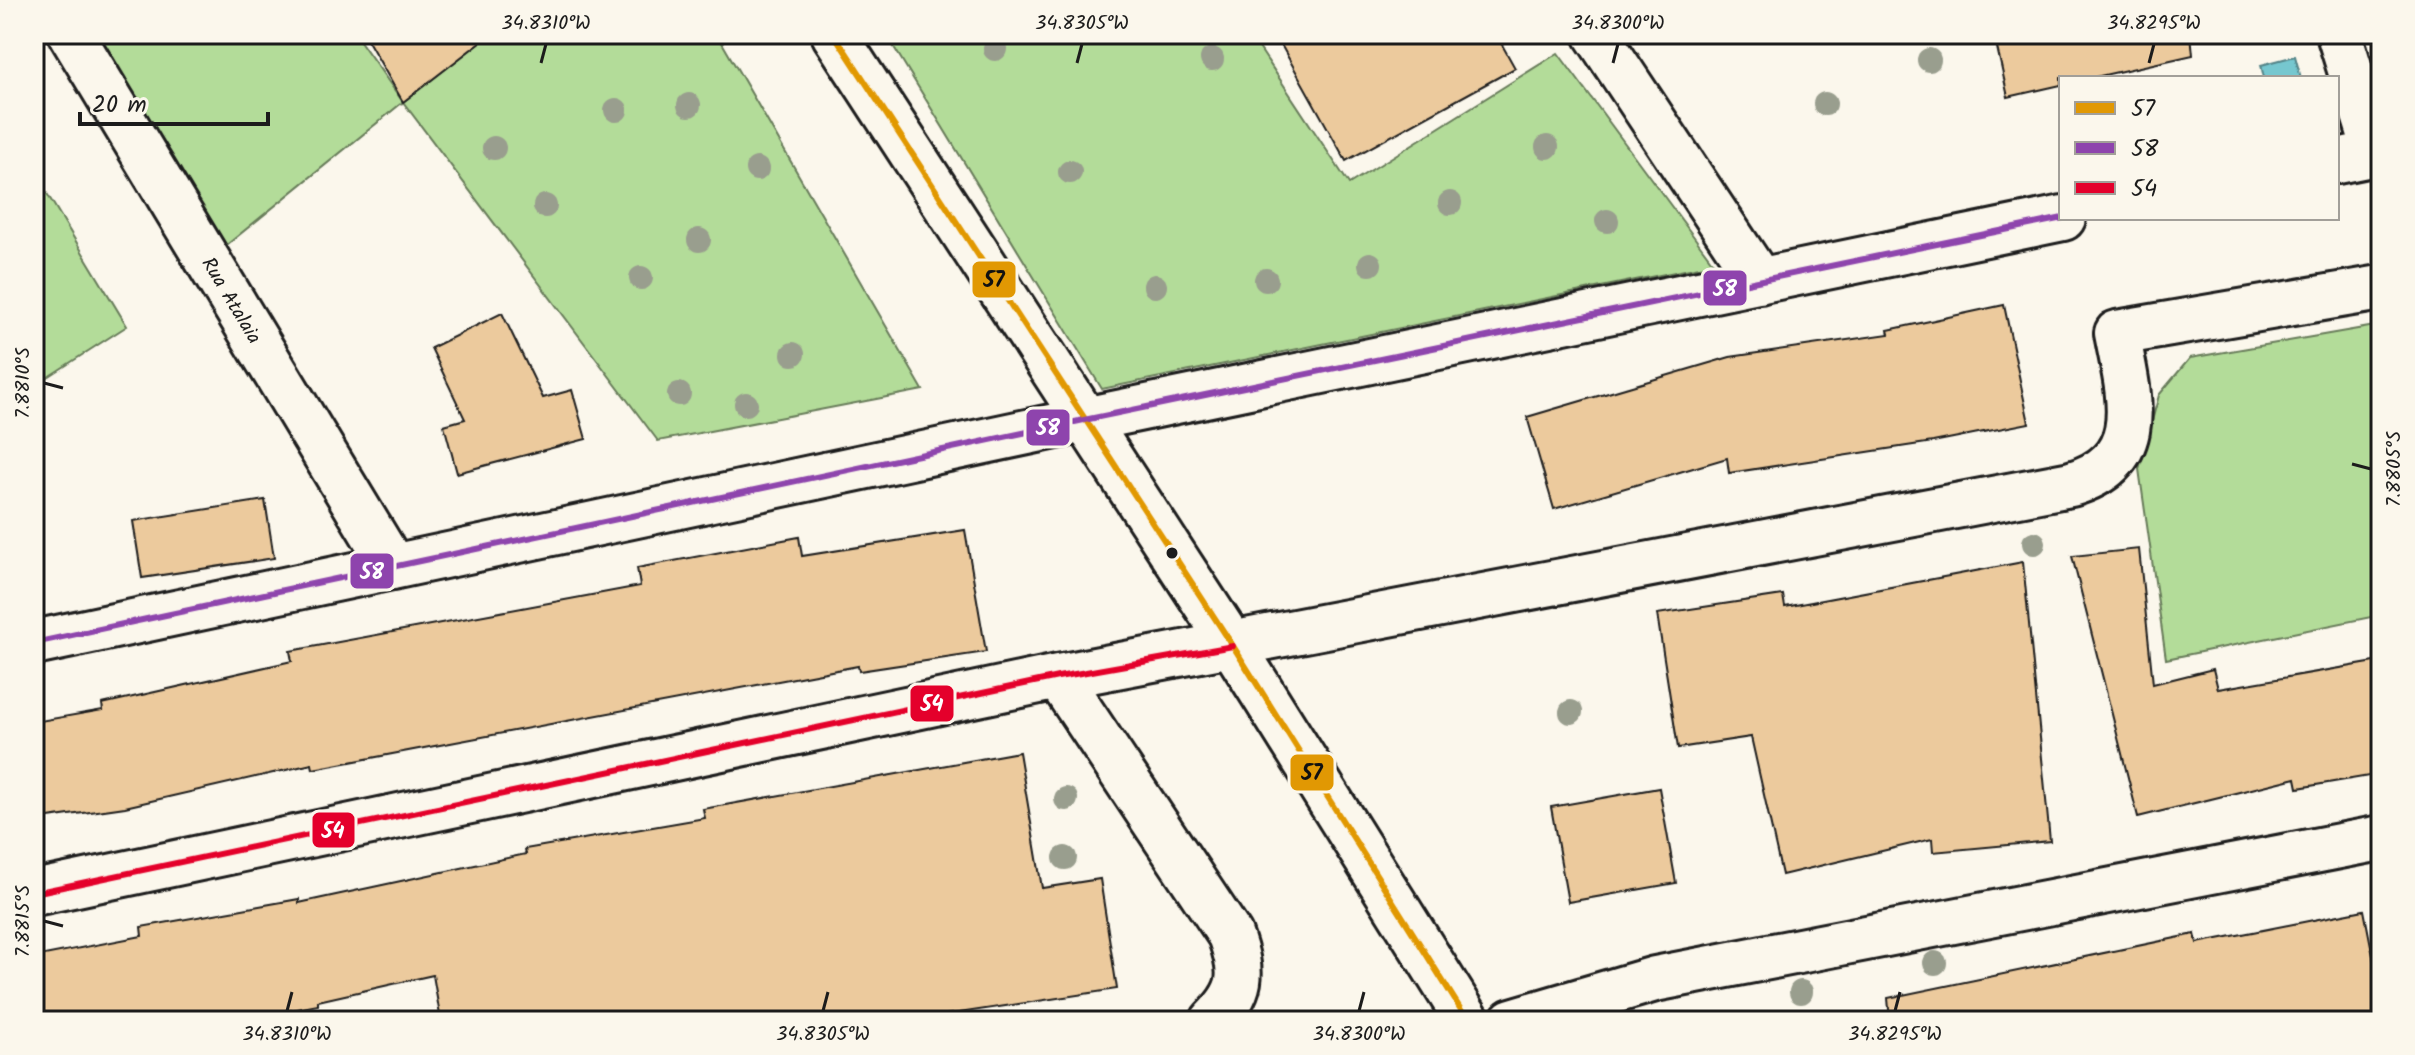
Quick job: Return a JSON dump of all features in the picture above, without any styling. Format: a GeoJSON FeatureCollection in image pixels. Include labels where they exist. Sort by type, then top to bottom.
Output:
{"type":"FeatureCollection","features":[{"type":"Feature","properties":{"kind":"street","name":"Rua Atalaia"},"geometry":{"type":"LineString","coordinates":[[71,34],[393,567]]}},
{"type":"Feature","properties":{"kind":"street"},"geometry":{"type":"LineString","coordinates":[[834,34],[1233,646],[1468,1021]]}},
{"type":"Feature","properties":{"kind":"street"},"geometry":{"type":"LineString","coordinates":[[1596,34],[1760,281]]}},
{"type":"Feature","properties":{"kind":"street"},"geometry":{"type":"LineString","coordinates":[[2339,34],[2365,155]]}},
{"type":"Feature","properties":{"kind":"street"},"geometry":{"type":"LineString","coordinates":[[34,643],[1084,420],[2059,219]]}},
{"type":"Feature","properties":{"kind":"street"},"geometry":{"type":"LineString","coordinates":[[34,893],[1058,677],[1233,646],[2098,477],[2122,449],[2131,418],[2117,333],[2381,288]]}},
{"type":"Feature","properties":{"kind":"street"},"geometry":{"type":"LineString","coordinates":[[1058,677],[1230,935],[1242,969],[1231,1002],[1213,1021]]}},
{"type":"Feature","properties":{"kind":"street"},"geometry":{"type":"LineString","coordinates":[[1512,1021],[1655,979],[2381,838]]}},
{"type":"Feature","properties":{"kind":"green space"},"geometry":{"type":"Polygon","coordinates":[[[96,34],[355,34],[403,102],[218,252],[96,34]]]}},
{"type":"Feature","properties":{"kind":"green space"},"geometry":{"type":"Polygon","coordinates":[[[491,34],[717,34],[923,390],[658,441],[403,102],[491,34]]]}},
{"type":"Feature","properties":{"kind":"green space"},"geometry":{"type":"Polygon","coordinates":[[[886,34],[1250,34],[1349,184],[1558,53],[1714,264],[1102,389],[886,34]]]}},
{"type":"Feature","properties":{"kind":"green space"},"geometry":{"type":"Polygon","coordinates":[[[34,172],[127,326],[34,386],[34,172]]]}},
{"type":"Feature","properties":{"kind":"green space"},"geometry":{"type":"Polygon","coordinates":[[[2381,325],[2381,615],[2166,659],[2139,469],[2159,395],[2190,358],[2381,325]]]}},
{"type":"Feature","properties":{"kind":"water"},"geometry":{"type":"Polygon","coordinates":[[[2295,56],[2300,76],[2264,76],[2261,65],[2295,56]]]}},
{"type":"Feature","properties":{"kind":"building"},"geometry":{"type":"Polygon","coordinates":[[[364,34],[491,34],[403,102],[364,34]]]}},
{"type":"Feature","properties":{"kind":"building"},"geometry":{"type":"Polygon","coordinates":[[[1275,34],[1496,34],[1515,68],[1346,161],[1275,34]]]}},
{"type":"Feature","properties":{"kind":"building"},"geometry":{"type":"Polygon","coordinates":[[[1994,34],[2191,34],[2193,55],[2100,76],[2059,76],[2059,85],[2008,97],[1994,34]]]}},
{"type":"Feature","properties":{"kind":"building"},"geometry":{"type":"Polygon","coordinates":[[[2004,305],[2029,423],[1933,442],[1729,473],[1727,458],[1554,509],[1527,417],[1730,357],[1889,334],[1888,330],[2004,305]]]}},
{"type":"Feature","properties":{"kind":"building"},"geometry":{"type":"Polygon","coordinates":[[[502,313],[543,398],[572,390],[586,439],[457,473],[444,425],[465,419],[431,348],[502,313]]]}},
{"type":"Feature","properties":{"kind":"building"},"geometry":{"type":"Polygon","coordinates":[[[265,500],[274,558],[142,578],[133,521],[265,500]]]}},
{"type":"Feature","properties":{"kind":"building"},"geometry":{"type":"Polygon","coordinates":[[[965,530],[986,652],[859,671],[858,666],[313,769],[312,764],[125,807],[34,820],[34,722],[103,710],[102,704],[292,661],[290,651],[640,586],[637,568],[799,537],[802,556],[965,530]]]}},
{"type":"Feature","properties":{"kind":"building"},"geometry":{"type":"Polygon","coordinates":[[[2139,549],[2153,684],[2213,669],[2218,689],[2381,661],[2381,774],[2298,788],[2296,778],[2138,817],[2072,556],[2139,549]]]}},
{"type":"Feature","properties":{"kind":"building"},"geometry":{"type":"Polygon","coordinates":[[[2023,562],[2050,841],[1933,852],[1932,839],[1782,875],[1751,737],[1678,748],[1657,614],[1783,595],[1785,607],[2023,562]]]}},
{"type":"Feature","properties":{"kind":"building"},"geometry":{"type":"Polygon","coordinates":[[[1019,752],[1042,888],[1100,879],[1117,989],[906,1021],[441,1021],[433,975],[318,1001],[318,1005],[235,1021],[34,1021],[34,957],[142,936],[141,927],[299,899],[299,903],[526,854],[525,849],[705,818],[703,809],[1019,752]]]}},
{"type":"Feature","properties":{"kind":"building"},"geometry":{"type":"Polygon","coordinates":[[[1659,788],[1676,883],[1568,902],[1551,807],[1659,788]]]}},
{"type":"Feature","properties":{"kind":"building"},"geometry":{"type":"Polygon","coordinates":[[[2364,910],[2381,997],[2381,1021],[1890,1021],[1888,998],[2195,934],[2197,943],[2364,910]]]}},
{"type":"Feature","properties":{"kind":"transit line","name":"57"},"geometry":{"type":"LineString","coordinates":[[834,34],[1233,646],[1468,1021]]}},
{"type":"Feature","properties":{"kind":"transit line","name":"58"},"geometry":{"type":"LineString","coordinates":[[34,643],[1084,420],[2059,219]]}},
{"type":"Feature","properties":{"kind":"transit line","name":"54"},"geometry":{"type":"LineString","coordinates":[[34,893],[1058,677],[1233,646]]}}]}
